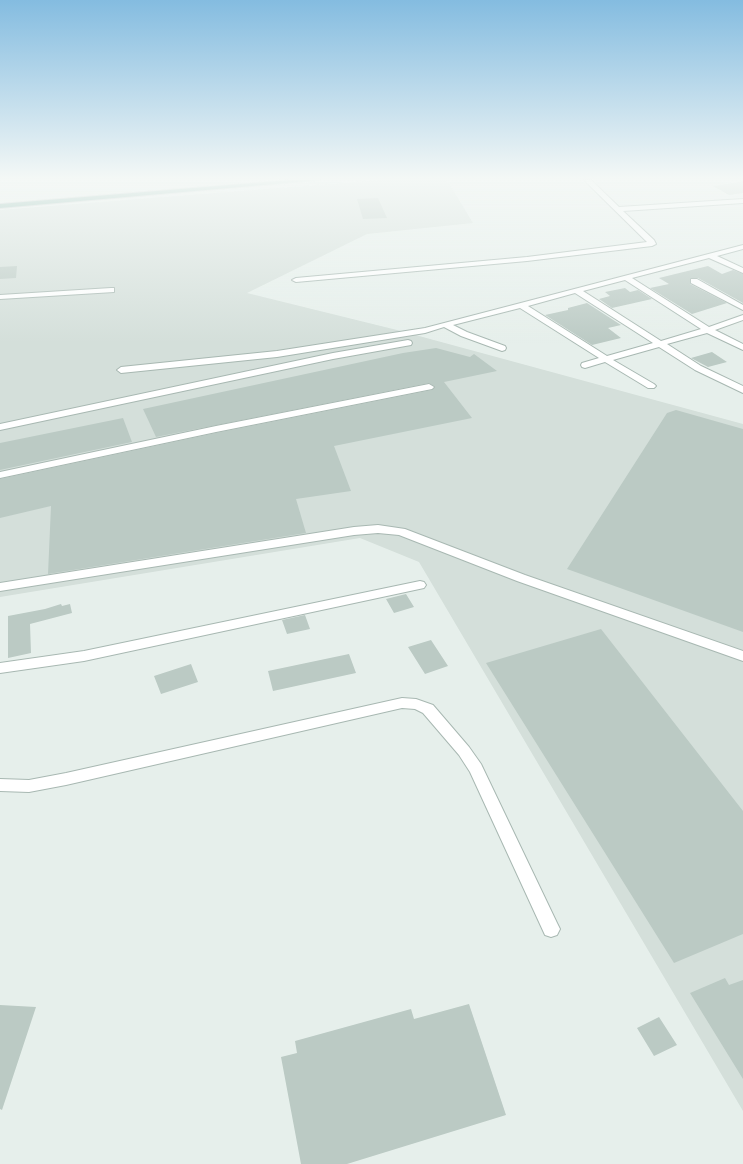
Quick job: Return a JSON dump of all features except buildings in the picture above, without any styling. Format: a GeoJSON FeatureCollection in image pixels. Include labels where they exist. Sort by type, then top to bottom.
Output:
{"type":"FeatureCollection","features":[{"type":"Feature","properties":{"kind":"street"},"geometry":{"type":"LineString","coordinates":[[296,280],[527,259],[652,244],[644,234]]}},
{"type":"Feature","properties":{"kind":"street"},"geometry":{"type":"LineString","coordinates":[[121,370],[277,354],[392,336],[446,325],[524,306],[625,277],[743,247]]}},
{"type":"Feature","properties":{"kind":"street"},"geometry":{"type":"LineString","coordinates":[[709,255],[743,271]]}},
{"type":"Feature","properties":{"kind":"street"},"geometry":{"type":"LineString","coordinates":[[625,277],[708,330],[743,347]]}},
{"type":"Feature","properties":{"kind":"street"},"geometry":{"type":"LineString","coordinates":[[694,281],[743,308]]}},
{"type":"Feature","properties":{"kind":"street"},"geometry":{"type":"LineString","coordinates":[[0,297],[111,290]]}},
{"type":"Feature","properties":{"kind":"street"},"geometry":{"type":"LineString","coordinates":[[578,291],[698,368],[743,390]]}},
{"type":"Feature","properties":{"kind":"street"},"geometry":{"type":"LineString","coordinates":[[524,306],[604,358],[651,386]]}},
{"type":"Feature","properties":{"kind":"street"},"geometry":{"type":"LineString","coordinates":[[585,365],[604,358],[708,330],[743,317]]}},
{"type":"Feature","properties":{"kind":"street"},"geometry":{"type":"LineString","coordinates":[[446,325],[464,334],[502,348]]}},
{"type":"Feature","properties":{"kind":"street"},"geometry":{"type":"LineString","coordinates":[[0,427],[333,356],[408,343]]}},
{"type":"Feature","properties":{"kind":"street"},"geometry":{"type":"LineString","coordinates":[[0,475],[216,429],[429,387]]}},
{"type":"Feature","properties":{"kind":"street"},"geometry":{"type":"LineString","coordinates":[[0,587],[354,531],[378,529],[401,532],[521,578],[743,656]]}},
{"type":"Feature","properties":{"kind":"street"},"geometry":{"type":"LineString","coordinates":[[0,668],[84,656],[420,585]]}},
{"type":"Feature","properties":{"kind":"street"},"geometry":{"type":"LineString","coordinates":[[0,785],[29,786],[66,779],[402,703],[416,704],[428,709],[464,751],[476,768],[551,929]]}},
{"type":"Feature","properties":{"kind":"shaded area"},"geometry":{"type":"Polygon","coordinates":[[[0,234],[366,234],[247,293],[397,330],[743,424],[743,1111],[419,562],[360,538],[0,597],[0,234]]]}}]}
